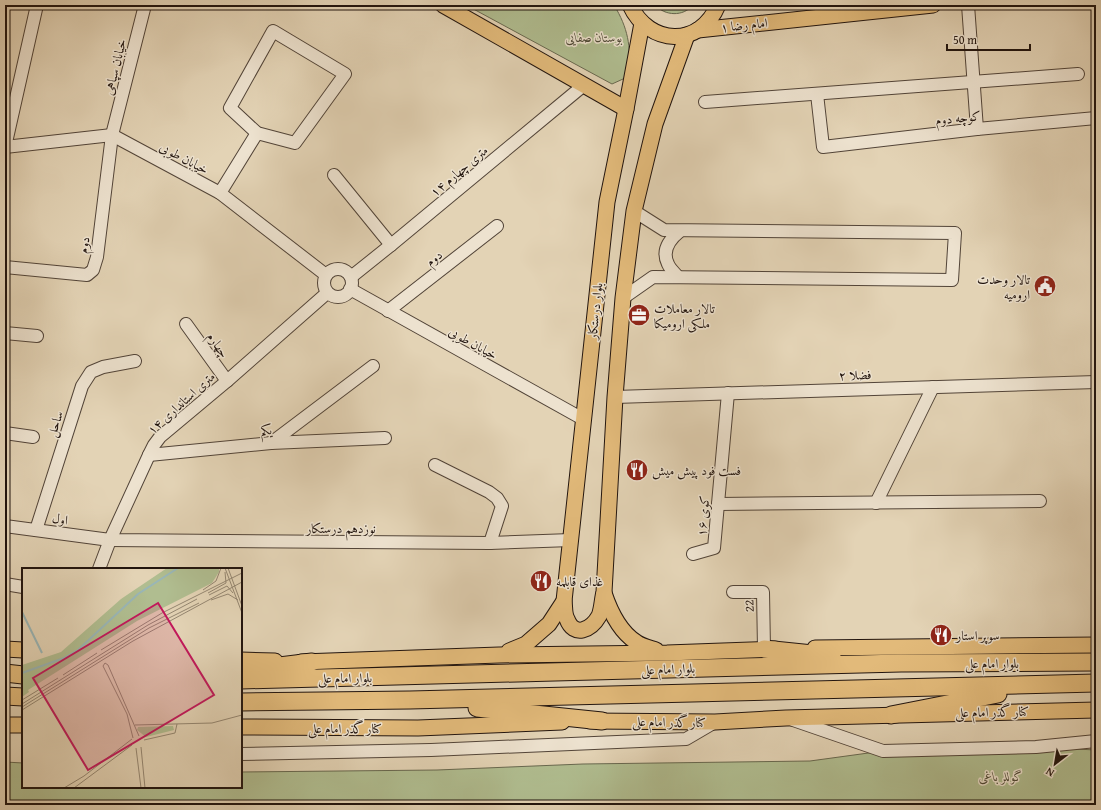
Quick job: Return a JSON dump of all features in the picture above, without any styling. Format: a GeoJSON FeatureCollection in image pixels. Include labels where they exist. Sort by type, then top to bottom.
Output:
{"type":"FeatureCollection","features":[{"type":"Feature","properties":{"kind":"highway"},"geometry":{"type":"LineString","coordinates":[[764,649],[901,663]]}},
{"type":"Feature","properties":{"kind":"highway"},"geometry":{"type":"LineString","coordinates":[[242,671],[312,662]]}},
{"type":"Feature","properties":{"kind":"highway","name":"بلوار امام علی"},"geometry":{"type":"LineString","coordinates":[[242,680],[901,663],[1096,662]]}},
{"type":"Feature","properties":{"kind":"highway"},"geometry":{"type":"LineString","coordinates":[[5,674],[22,675]]}},
{"type":"Feature","properties":{"kind":"highway","name":"بلوار امام علی"},"geometry":{"type":"LineString","coordinates":[[242,702],[410,700],[1096,683]]}},
{"type":"Feature","properties":{"kind":"highway"},"geometry":{"type":"LineString","coordinates":[[891,715],[1045,684]]}},
{"type":"Feature","properties":{"kind":"highway"},"geometry":{"type":"LineString","coordinates":[[5,696],[22,697]]}},
{"type":"Feature","properties":{"kind":"highway"},"geometry":{"type":"LineString","coordinates":[[410,700],[602,721]]}},
{"type":"Feature","properties":{"kind":"main road"},"geometry":{"type":"LineString","coordinates":[[443,5],[626,109]]}},
{"type":"Feature","properties":{"kind":"main road"},"geometry":{"type":"LineString","coordinates":[[630,5],[634,14],[642,24]]}},
{"type":"Feature","properties":{"kind":"main road"},"geometry":{"type":"LineString","coordinates":[[692,32],[707,23],[718,5]]}},
{"type":"Feature","properties":{"kind":"main road","name":"امام رضا ۱"},"geometry":{"type":"LineString","coordinates":[[642,24],[652,31],[675,37],[692,32],[933,5]]}},
{"type":"Feature","properties":{"kind":"main road","name":"بلوار درستکار"},"geometry":{"type":"LineString","coordinates":[[564,601],[606,202],[642,24]]}},
{"type":"Feature","properties":{"kind":"main road","name":"بلوار درستکار"},"geometry":{"type":"LineString","coordinates":[[604,592],[615,397],[623,298],[634,211],[655,124],[692,32]]}},
{"type":"Feature","properties":{"kind":"main road"},"geometry":{"type":"LineString","coordinates":[[564,601],[566,619],[574,629],[580,631],[589,628],[597,618],[604,592]]}},
{"type":"Feature","properties":{"kind":"main road"},"geometry":{"type":"LineString","coordinates":[[604,592],[610,610],[626,634],[637,643],[667,654]]}},
{"type":"Feature","properties":{"kind":"main road"},"geometry":{"type":"LineString","coordinates":[[499,655],[526,644],[549,624],[564,601]]}},
{"type":"Feature","properties":{"kind":"main road"},"geometry":{"type":"LineString","coordinates":[[242,660],[312,662],[499,655],[667,654],[764,649],[1096,645]]}},
{"type":"Feature","properties":{"kind":"main road"},"geometry":{"type":"LineString","coordinates":[[5,649],[22,650]]}},
{"type":"Feature","properties":{"kind":"main road","name":"کنار گذر امام علی"},"geometry":{"type":"LineString","coordinates":[[242,727],[418,728],[602,721],[715,722],[786,718],[1096,710]]}},
{"type":"Feature","properties":{"kind":"street"},"geometry":{"type":"LineString","coordinates":[[37,5],[5,147],[112,135]]}},
{"type":"Feature","properties":{"kind":"street","name":"خیابان سپاهی"},"geometry":{"type":"LineString","coordinates":[[112,135],[145,5]]}},
{"type":"Feature","properties":{"kind":"street"},"geometry":{"type":"LineString","coordinates":[[968,5],[977,130]]}},
{"type":"Feature","properties":{"kind":"street"},"geometry":{"type":"LineString","coordinates":[[272,31],[345,74],[295,143],[257,133],[230,108],[272,31]]}},
{"type":"Feature","properties":{"kind":"street"},"geometry":{"type":"LineString","coordinates":[[705,102],[1078,74]]}},
{"type":"Feature","properties":{"kind":"street","name":"۱۴ متری چهارم"},"geometry":{"type":"LineString","coordinates":[[351,277],[584,85]]}},
{"type":"Feature","properties":{"kind":"street","name":"کوچه دوم"},"geometry":{"type":"LineString","coordinates":[[817,94],[822,147],[1096,118]]}},
{"type":"Feature","properties":{"kind":"street"},"geometry":{"type":"LineString","coordinates":[[220,193],[257,133]]}},
{"type":"Feature","properties":{"kind":"street","name":"خیابان طوبی"},"geometry":{"type":"LineString","coordinates":[[112,135],[220,193],[326,275]]}},
{"type":"Feature","properties":{"kind":"street","name":"دوم"},"geometry":{"type":"LineString","coordinates":[[5,267],[87,275],[93,270],[97,257],[112,135]]}},
{"type":"Feature","properties":{"kind":"street"},"geometry":{"type":"LineString","coordinates":[[334,175],[391,245]]}},
{"type":"Feature","properties":{"kind":"street"},"geometry":{"type":"LineString","coordinates":[[623,298],[653,277],[952,280],[954,233],[664,230],[634,211]]}},
{"type":"Feature","properties":{"kind":"street","name":"دوم"},"geometry":{"type":"LineString","coordinates":[[388,311],[497,226]]}},
{"type":"Feature","properties":{"kind":"street"},"geometry":{"type":"LineString","coordinates":[[678,277],[668,264],[665,252],[669,240],[680,230]]}},
{"type":"Feature","properties":{"kind":"street"},"geometry":{"type":"LineString","coordinates":[[339,269],[346,271],[351,277],[352,283],[346,294],[340,297],[327,293],[323,281],[331,270],[339,269]]}},
{"type":"Feature","properties":{"kind":"street","name":"خیابان طوبی"},"geometry":{"type":"LineString","coordinates":[[350,289],[583,419]]}},
{"type":"Feature","properties":{"kind":"street","name":"۱۴ متری استانداری"},"geometry":{"type":"LineString","coordinates":[[99,568],[110,540],[149,455],[160,437],[227,381],[327,293]]}},
{"type":"Feature","properties":{"kind":"street","name":"چهارم"},"geometry":{"type":"LineString","coordinates":[[186,324],[227,381]]}},
{"type":"Feature","properties":{"kind":"street"},"geometry":{"type":"LineString","coordinates":[[5,333],[37,336]]}},
{"type":"Feature","properties":{"kind":"street","name":"ساحل"},"geometry":{"type":"LineString","coordinates":[[36,530],[82,386],[91,372],[102,367],[135,361]]}},
{"type":"Feature","properties":{"kind":"street"},"geometry":{"type":"LineString","coordinates":[[271,443],[373,366]]}},
{"type":"Feature","properties":{"kind":"street","name":"فضلا ۲"},"geometry":{"type":"LineString","coordinates":[[615,397],[1096,382]]}},
{"type":"Feature","properties":{"kind":"street"},"geometry":{"type":"LineString","coordinates":[[876,503],[933,387]]}},
{"type":"Feature","properties":{"kind":"street","name":"کوی ۱۶"},"geometry":{"type":"LineString","coordinates":[[693,554],[714,548],[728,393]]}},
{"type":"Feature","properties":{"kind":"street"},"geometry":{"type":"LineString","coordinates":[[5,433],[33,437]]}},
{"type":"Feature","properties":{"kind":"street","name":"یکم"},"geometry":{"type":"LineString","coordinates":[[149,455],[271,443],[385,438]]}},
{"type":"Feature","properties":{"kind":"street"},"geometry":{"type":"LineString","coordinates":[[435,465],[489,492],[497,498],[502,506],[490,543]]}},
{"type":"Feature","properties":{"kind":"street"},"geometry":{"type":"LineString","coordinates":[[718,504],[1040,502]]}},
{"type":"Feature","properties":{"kind":"street","name":"اول"},"geometry":{"type":"LineString","coordinates":[[5,526],[110,540]]}},
{"type":"Feature","properties":{"kind":"street","name":"نوزدهم درستکار"},"geometry":{"type":"LineString","coordinates":[[110,540],[490,543],[571,540]]}},
{"type":"Feature","properties":{"kind":"street"},"geometry":{"type":"LineString","coordinates":[[5,584],[22,586]]}},
{"type":"Feature","properties":{"kind":"street","name":"22"},"geometry":{"type":"LineString","coordinates":[[733,592],[763,592],[764,649]]}},
{"type":"Feature","properties":{"kind":"street"},"geometry":{"type":"LineString","coordinates":[[786,718],[883,751],[1036,747],[1096,741]]}},
{"type":"Feature","properties":{"kind":"street"},"geometry":{"type":"LineString","coordinates":[[242,754],[431,750],[686,739],[715,722]]}},
{"type":"Feature","properties":{"kind":"green space","name":"بوستان صفایی"},"geometry":{"type":"Polygon","coordinates":[[[466,5],[614,5],[623,22],[628,38],[629,73],[623,79],[612,84],[466,5]]]}},
{"type":"Feature","properties":{"kind":"green space"},"geometry":{"type":"Polygon","coordinates":[[[655,5],[693,5],[684,12],[674,14],[659,9],[655,5]]]}},
{"type":"Feature","properties":{"kind":"green space","name":"گوللر باغی"},"geometry":{"type":"Polygon","coordinates":[[[1036,747],[1096,750],[1096,805],[5,805],[5,762],[22,763],[22,788],[242,788],[242,772],[437,770],[583,764],[810,761],[883,751],[1036,747]]]}},
{"type":"Feature","properties":{"kind":"place","name":"تالار وحدت ارومیه"},"geometry":{"type":"Point","coordinates":[1045,286]}},
{"type":"Feature","properties":{"kind":"place","name":"تالار معاملات ملکی ارومیکا"},"geometry":{"type":"Point","coordinates":[639,315]}},
{"type":"Feature","properties":{"kind":"place","name":"فست فود پیش میش"},"geometry":{"type":"Point","coordinates":[637,470]}},
{"type":"Feature","properties":{"kind":"place","name":"غذای قابلمه"},"geometry":{"type":"Point","coordinates":[541,581]}},
{"type":"Feature","properties":{"kind":"place","name":"سوپر استار"},"geometry":{"type":"Point","coordinates":[941,635]}}]}
